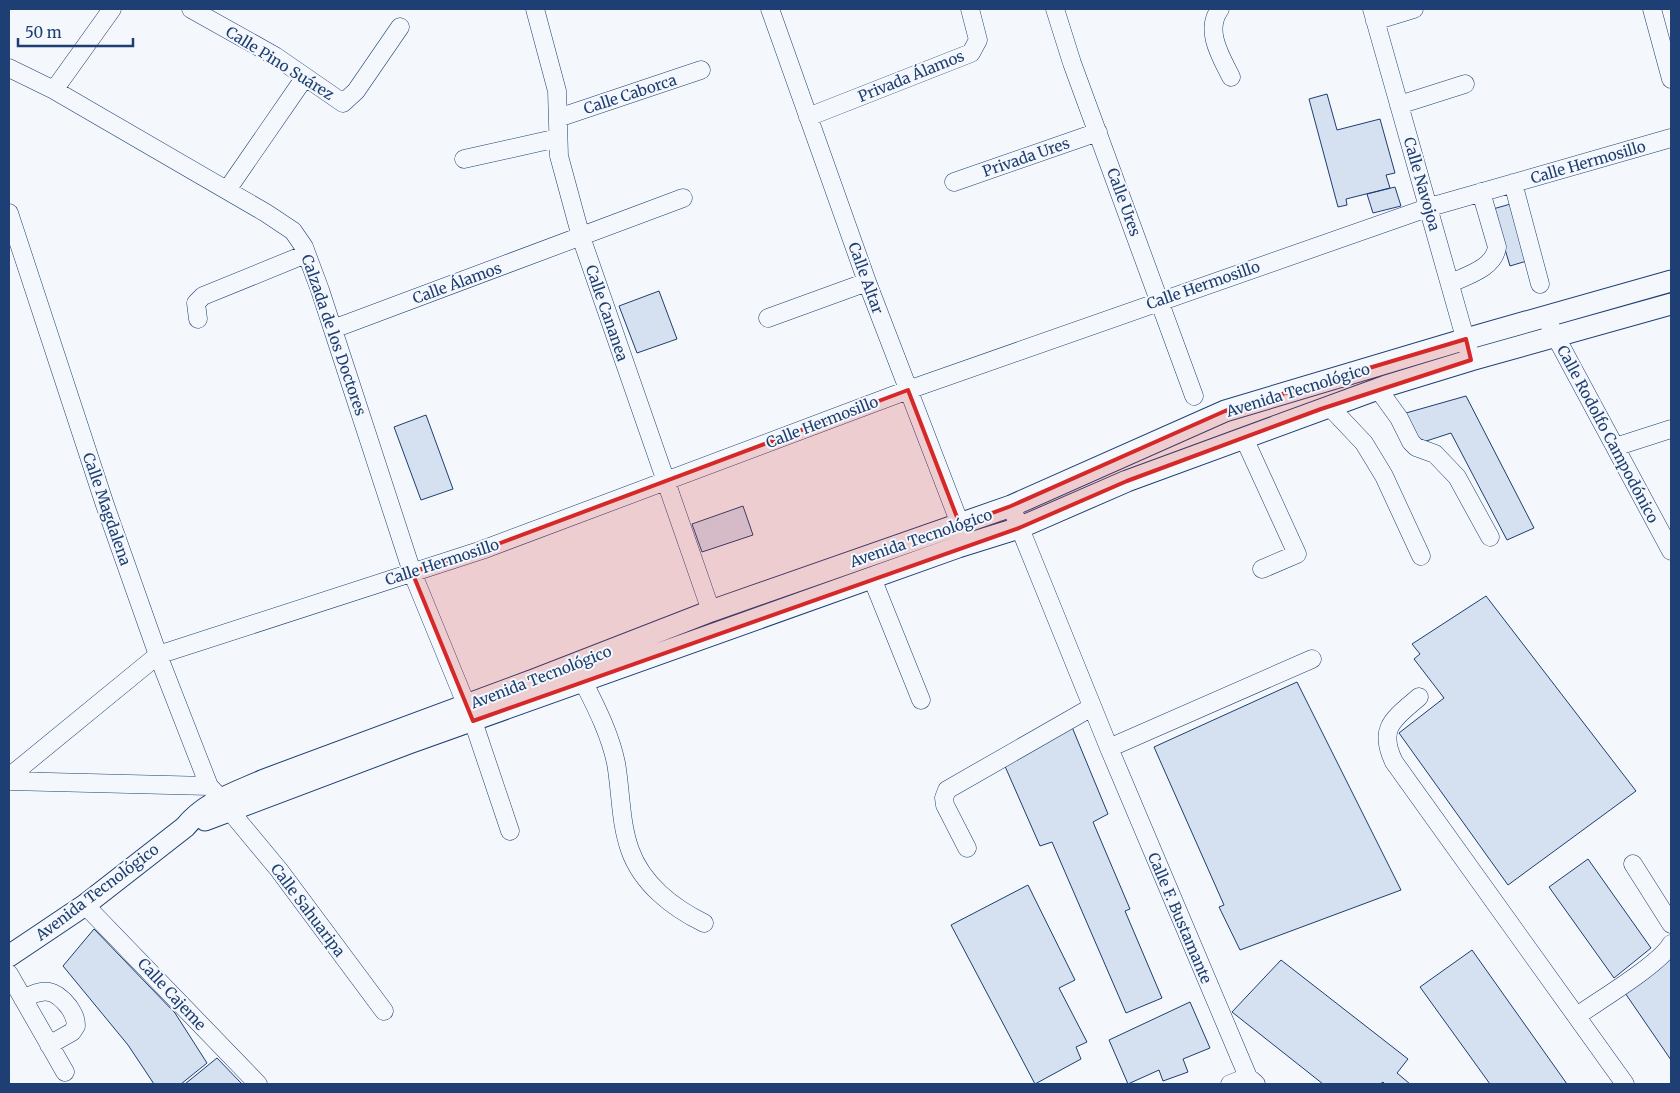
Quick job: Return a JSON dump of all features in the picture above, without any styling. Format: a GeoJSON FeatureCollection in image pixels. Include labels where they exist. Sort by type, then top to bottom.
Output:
{"type":"FeatureCollection","features":[{"type":"Feature","properties":{"kind":"main road","name":"Avenida Tecnológico"},"geometry":{"type":"LineString","coordinates":[[470,713],[583,681],[872,578],[964,534],[1011,506],[1225,411],[1466,339],[1671,282]]}},
{"type":"Feature","properties":{"kind":"main road","name":"Avenida Tecnológico"},"geometry":{"type":"LineString","coordinates":[[9,956],[85,905],[185,827],[228,799],[470,713],[711,611],[964,534],[1019,528],[1128,481],[1378,389],[1471,360],[1671,304]]}},
{"type":"Feature","properties":{"kind":"street"},"geometry":{"type":"LineString","coordinates":[[54,90],[112,9]]}},
{"type":"Feature","properties":{"kind":"street","name":"Calle Pino Suárez"},"geometry":{"type":"LineString","coordinates":[[190,9],[275,56],[343,103],[356,91],[400,27]]}},
{"type":"Feature","properties":{"kind":"street","name":"Calle Cananea"},"geometry":{"type":"LineString","coordinates":[[535,9],[558,90],[559,156],[582,237],[711,611]]}},
{"type":"Feature","properties":{"kind":"street","name":"Calle Altar"},"geometry":{"type":"LineString","coordinates":[[770,9],[867,282],[964,534]]}},
{"type":"Feature","properties":{"kind":"street","name":"Privada Álamos"},"geometry":{"type":"LineString","coordinates":[[808,117],[971,53],[978,40],[970,9]]}},
{"type":"Feature","properties":{"kind":"street","name":"Calle Ures"},"geometry":{"type":"LineString","coordinates":[[1055,9],[1194,396]]}},
{"type":"Feature","properties":{"kind":"street"},"geometry":{"type":"LineString","coordinates":[[1220,9],[1215,15],[1212,28],[1231,77]]}},
{"type":"Feature","properties":{"kind":"street"},"geometry":{"type":"LineString","coordinates":[[1374,15],[1414,9]]}},
{"type":"Feature","properties":{"kind":"street"},"geometry":{"type":"LineString","coordinates":[[1652,9],[1671,79]]}},
{"type":"Feature","properties":{"kind":"street","name":"Calle Navojoa"},"geometry":{"type":"LineString","coordinates":[[1374,15],[1430,207],[1471,360]]}},
{"type":"Feature","properties":{"kind":"street","name":"Calzada de los Doctores"},"geometry":{"type":"LineString","coordinates":[[9,68],[54,90],[227,190],[293,231],[306,254],[333,329],[412,572],[470,713],[510,831]]}},
{"type":"Feature","properties":{"kind":"street","name":"Calle Caborca"},"geometry":{"type":"LineString","coordinates":[[558,118],[701,70]]}},
{"type":"Feature","properties":{"kind":"street"},"geometry":{"type":"LineString","coordinates":[[227,190],[305,77]]}},
{"type":"Feature","properties":{"kind":"street"},"geometry":{"type":"LineString","coordinates":[[1399,105],[1465,84]]}},
{"type":"Feature","properties":{"kind":"street","name":"Privada Ures"},"geometry":{"type":"LineString","coordinates":[[954,182],[1098,132]]}},
{"type":"Feature","properties":{"kind":"street"},"geometry":{"type":"LineString","coordinates":[[464,158],[558,138]]}},
{"type":"Feature","properties":{"kind":"street","name":"Calle Hermosillo"},"geometry":{"type":"LineString","coordinates":[[9,777],[158,655],[482,550],[908,390],[1160,300],[1430,207],[1671,138]]}},
{"type":"Feature","properties":{"kind":"street"},"geometry":{"type":"LineString","coordinates":[[1514,183],[1540,284]]}},
{"type":"Feature","properties":{"kind":"street"},"geometry":{"type":"LineString","coordinates":[[1451,284],[1486,265],[1496,254],[1497,247],[1481,192]]}},
{"type":"Feature","properties":{"kind":"street","name":"Calle Álamos"},"geometry":{"type":"LineString","coordinates":[[333,329],[683,198]]}},
{"type":"Feature","properties":{"kind":"street","name":"Calle Magdalena"},"geometry":{"type":"LineString","coordinates":[[9,213],[105,504],[158,655],[228,799]]}},
{"type":"Feature","properties":{"kind":"street"},"geometry":{"type":"LineString","coordinates":[[198,319],[196,303],[203,296],[306,254]]}},
{"type":"Feature","properties":{"kind":"street"},"geometry":{"type":"LineString","coordinates":[[768,318],[867,282]]}},
{"type":"Feature","properties":{"kind":"street","name":"Calle Rodolfo Campodónico"},"geometry":{"type":"LineString","coordinates":[[1545,317],[1671,551]]}},
{"type":"Feature","properties":{"kind":"street"},"geometry":{"type":"LineString","coordinates":[[1378,389],[1399,418],[1410,442],[1416,447],[1436,454],[1457,478],[1490,537]]}},
{"type":"Feature","properties":{"kind":"street"},"geometry":{"type":"LineString","coordinates":[[1329,406],[1364,443],[1384,476],[1421,556]]}},
{"type":"Feature","properties":{"kind":"street"},"geometry":{"type":"LineString","coordinates":[[1615,447],[1671,429]]}},
{"type":"Feature","properties":{"kind":"street"},"geometry":{"type":"LineString","coordinates":[[1244,438],[1297,554],[1262,569]]}},
{"type":"Feature","properties":{"kind":"street","name":"Calle F. Bustamante"},"geometry":{"type":"LineString","coordinates":[[1011,506],[1108,748],[1252,1081]]}},
{"type":"Feature","properties":{"kind":"street"},"geometry":{"type":"LineString","coordinates":[[872,578],[921,700]]}},
{"type":"Feature","properties":{"kind":"street"},"geometry":{"type":"LineString","coordinates":[[1108,748],[1312,660]]}},
{"type":"Feature","properties":{"kind":"street"},"geometry":{"type":"LineString","coordinates":[[583,681],[603,723],[616,762],[623,821],[630,850],[636,863],[657,891],[681,912],[704,923]]}},
{"type":"Feature","properties":{"kind":"street"},"geometry":{"type":"LineString","coordinates":[[1419,697],[1391,724],[1386,735],[1386,747],[1394,762],[1625,1084]]}},
{"type":"Feature","properties":{"kind":"street"},"geometry":{"type":"LineString","coordinates":[[967,848],[945,805],[944,798],[948,790],[1092,707]]}},
{"type":"Feature","properties":{"kind":"street"},"geometry":{"type":"LineString","coordinates":[[9,781],[228,799]]}},
{"type":"Feature","properties":{"kind":"street","name":"Calle Sahuaripa"},"geometry":{"type":"LineString","coordinates":[[228,799],[384,1011]]}},
{"type":"Feature","properties":{"kind":"street"},"geometry":{"type":"LineString","coordinates":[[1633,864],[1671,924]]}},
{"type":"Feature","properties":{"kind":"street","name":"Calle Cajeme"},"geometry":{"type":"LineString","coordinates":[[85,905],[258,1084]]}},
{"type":"Feature","properties":{"kind":"street"},"geometry":{"type":"LineString","coordinates":[[1577,1016],[1626,982],[1662,954],[1671,944]]}},
{"type":"Feature","properties":{"kind":"street"},"geometry":{"type":"LineString","coordinates":[[9,974],[65,1072]]}},
{"type":"Feature","properties":{"kind":"street"},"geometry":{"type":"LineString","coordinates":[[23,999],[41,992],[53,992],[62,999],[75,1017],[76,1026],[72,1032],[49,1045]]}},
{"type":"Feature","properties":{"kind":"street"},"geometry":{"type":"LineString","coordinates":[[1230,1084],[1252,1081]]}},
{"type":"Feature","properties":{"kind":"highlighted area"},"geometry":{"type":"Polygon","coordinates":[[[1466,339],[1471,360],[1321,409],[1127,481],[1019,528],[473,721],[412,572],[482,550],[908,390],[960,525],[1011,506],[1225,411],[1466,339]]]}},
{"type":"Feature","properties":{"kind":"building"},"geometry":{"type":"Polygon","coordinates":[[[1327,94],[1337,130],[1380,119],[1395,173],[1386,175],[1390,188],[1346,199],[1347,205],[1338,207],[1309,99],[1327,94]]]}},
{"type":"Feature","properties":{"kind":"building"},"geometry":{"type":"Polygon","coordinates":[[[1395,187],[1401,206],[1373,213],[1367,194],[1395,187]]]}},
{"type":"Feature","properties":{"kind":"building"},"geometry":{"type":"Polygon","coordinates":[[[1514,203],[1530,260],[1510,266],[1493,209],[1514,203]]]}},
{"type":"Feature","properties":{"kind":"building"},"geometry":{"type":"Polygon","coordinates":[[[659,291],[677,339],[637,353],[619,306],[659,291]]]}},
{"type":"Feature","properties":{"kind":"building"},"geometry":{"type":"Polygon","coordinates":[[[1466,396],[1534,528],[1507,540],[1451,433],[1417,444],[1406,413],[1466,396]]]}},
{"type":"Feature","properties":{"kind":"building"},"geometry":{"type":"Polygon","coordinates":[[[426,415],[453,489],[421,500],[394,427],[426,415]]]}},
{"type":"Feature","properties":{"kind":"building"},"geometry":{"type":"Polygon","coordinates":[[[743,506],[753,535],[702,552],[692,524],[743,506]]]}},
{"type":"Feature","properties":{"kind":"building"},"geometry":{"type":"Polygon","coordinates":[[[1486,596],[1636,791],[1508,885],[1399,733],[1444,698],[1414,659],[1420,654],[1412,644],[1486,596]]]}},
{"type":"Feature","properties":{"kind":"building"},"geometry":{"type":"Polygon","coordinates":[[[1297,682],[1401,890],[1240,950],[1219,907],[1224,905],[1154,747],[1297,682]]]}},
{"type":"Feature","properties":{"kind":"building"},"geometry":{"type":"Polygon","coordinates":[[[1072,727],[1108,814],[1093,822],[1130,909],[1125,911],[1162,998],[1126,1013],[1052,842],[1040,846],[1004,764],[1072,727]]]}},
{"type":"Feature","properties":{"kind":"building"},"geometry":{"type":"Polygon","coordinates":[[[1588,859],[1651,948],[1614,978],[1549,887],[1588,859]]]}},
{"type":"Feature","properties":{"kind":"building"},"geometry":{"type":"Polygon","coordinates":[[[1028,885],[1075,980],[1059,988],[1087,1042],[1076,1047],[1081,1059],[1035,1084],[951,925],[1028,885]]]}},
{"type":"Feature","properties":{"kind":"building"},"geometry":{"type":"Polygon","coordinates":[[[94,929],[175,1013],[207,1063],[181,1084],[154,1084],[128,1045],[63,966],[94,929]]]}},
{"type":"Feature","properties":{"kind":"building"},"geometry":{"type":"Polygon","coordinates":[[[1472,950],[1567,1084],[1490,1084],[1420,987],[1472,950]]]}},
{"type":"Feature","properties":{"kind":"building"},"geometry":{"type":"Polygon","coordinates":[[[1668,956],[1671,960],[1671,1060],[1623,990],[1668,956]]]}},
{"type":"Feature","properties":{"kind":"building"},"geometry":{"type":"Polygon","coordinates":[[[1281,960],[1408,1059],[1397,1073],[1410,1084],[1385,1084],[1383,1082],[1380,1084],[1323,1084],[1232,1012],[1281,960]]]}},
{"type":"Feature","properties":{"kind":"building"},"geometry":{"type":"Polygon","coordinates":[[[1190,1002],[1210,1048],[1183,1059],[1188,1072],[1163,1081],[1159,1070],[1128,1084],[1109,1040],[1190,1002]]]}},
{"type":"Feature","properties":{"kind":"building"},"geometry":{"type":"Polygon","coordinates":[[[217,1058],[242,1084],[185,1084],[217,1058]]]}}]}
